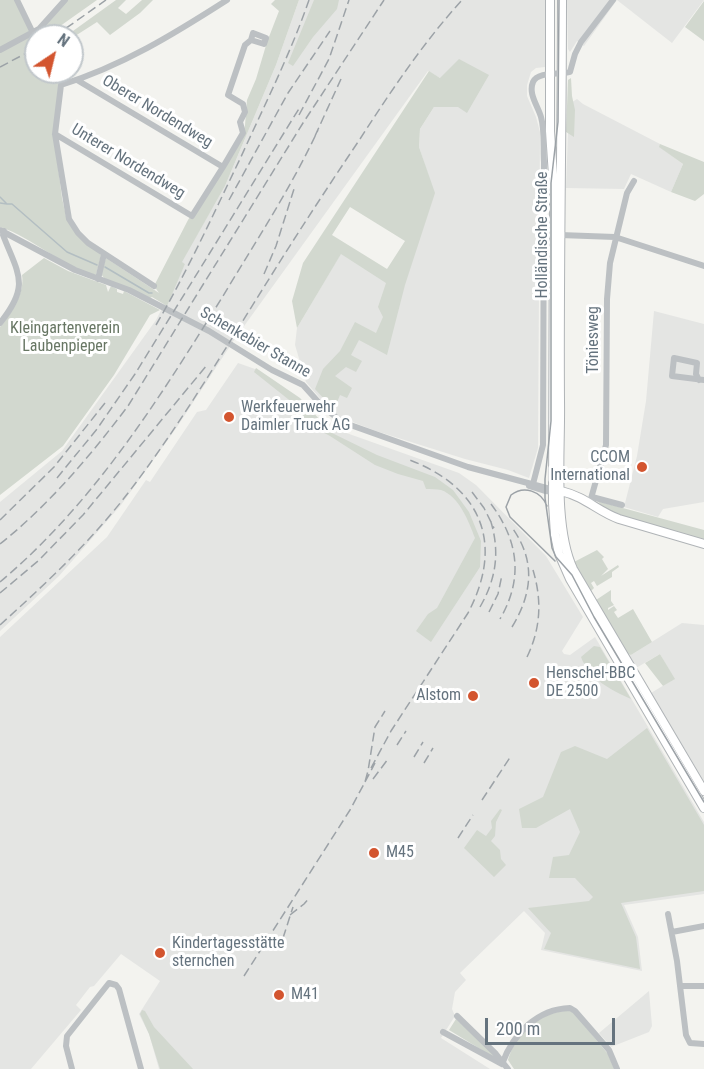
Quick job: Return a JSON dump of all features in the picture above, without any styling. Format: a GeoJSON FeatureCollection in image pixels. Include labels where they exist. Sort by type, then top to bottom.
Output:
{"type":"FeatureCollection","features":[{"type":"Feature","properties":{"kind":"main road"},"geometry":{"type":"LineString","coordinates":[[550,0],[550,75]]}},
{"type":"Feature","properties":{"kind":"main road","name":"Holländische Straße"},"geometry":{"type":"LineString","coordinates":[[562,0],[555,491],[564,542],[573,568],[704,791]]}},
{"type":"Feature","properties":{"kind":"main road","name":"Holländische Straße"},"geometry":{"type":"LineString","coordinates":[[550,75],[550,138],[554,191],[555,536],[563,566],[704,808]]}},
{"type":"Feature","properties":{"kind":"main road"},"geometry":{"type":"LineString","coordinates":[[555,491],[591,499],[608,514],[619,519],[704,544]]}},
{"type":"Feature","properties":{"kind":"street"},"geometry":{"type":"LineString","coordinates":[[17,0],[29,24]]}},
{"type":"Feature","properties":{"kind":"street"},"geometry":{"type":"LineString","coordinates":[[43,24],[65,0]]}},
{"type":"Feature","properties":{"kind":"street"},"geometry":{"type":"LineString","coordinates":[[84,77],[157,44],[227,0]]}},
{"type":"Feature","properties":{"kind":"street"},"geometry":{"type":"LineString","coordinates":[[550,75],[570,72],[581,42],[613,0]]}},
{"type":"Feature","properties":{"kind":"street"},"geometry":{"type":"LineString","coordinates":[[0,50],[24,38]]}},
{"type":"Feature","properties":{"kind":"street","name":"Oberer Nordendweg"},"geometry":{"type":"LineString","coordinates":[[207,191],[243,132],[240,122],[245,112],[243,105],[228,95],[245,45],[251,40]]}},
{"type":"Feature","properties":{"kind":"street","name":"Holländische Straße"},"geometry":{"type":"LineString","coordinates":[[533,484],[543,445],[544,194],[542,122],[531,89],[538,76],[550,75]]}},
{"type":"Feature","properties":{"kind":"street"},"geometry":{"type":"LineString","coordinates":[[64,84],[61,85],[55,135],[69,219],[84,239],[154,286]]}},
{"type":"Feature","properties":{"kind":"street","name":"Oberer Nordendweg"},"geometry":{"type":"LineString","coordinates":[[84,84],[223,167]]}},
{"type":"Feature","properties":{"kind":"street","name":"Unterer Nordendweg"},"geometry":{"type":"LineString","coordinates":[[55,135],[192,216],[207,191]]}},
{"type":"Feature","properties":{"kind":"street","name":"Töniesweg"},"geometry":{"type":"LineString","coordinates":[[591,499],[606,445],[608,281],[615,237],[627,193],[634,181]]}},
{"type":"Feature","properties":{"kind":"street"},"geometry":{"type":"LineString","coordinates":[[0,322],[21,282],[20,274],[2,230]]}},
{"type":"Feature","properties":{"kind":"street","name":"Schenkebier Stanne"},"geometry":{"type":"LineString","coordinates":[[2,230],[56,260],[129,290],[199,326],[272,370],[303,385],[322,406],[342,422],[494,474],[555,491]]}},
{"type":"Feature","properties":{"kind":"street"},"geometry":{"type":"LineString","coordinates":[[560,235],[615,237],[704,266]]}},
{"type":"Feature","properties":{"kind":"street"},"geometry":{"type":"LineString","coordinates":[[7,246],[11,239],[16,237]]}},
{"type":"Feature","properties":{"kind":"street"},"geometry":{"type":"LineString","coordinates":[[98,279],[104,254]]}},
{"type":"Feature","properties":{"kind":"street"},"geometry":{"type":"LineString","coordinates":[[674,358],[697,363],[696,374],[702,380],[672,376],[674,358]]}},
{"type":"Feature","properties":{"kind":"street","name":"Schenkebier Stanne"},"geometry":{"type":"LineString","coordinates":[[494,474],[505,480],[555,491]]}},
{"type":"Feature","properties":{"kind":"street"},"geometry":{"type":"LineString","coordinates":[[591,499],[622,505]]}},
{"type":"Feature","properties":{"kind":"street"},"geometry":{"type":"LineString","coordinates":[[668,914],[687,1040],[693,1045],[704,1044]]}},
{"type":"Feature","properties":{"kind":"street"},"geometry":{"type":"LineString","coordinates":[[672,932],[704,926]]}},
{"type":"Feature","properties":{"kind":"street"},"geometry":{"type":"LineString","coordinates":[[72,1069],[66,1046],[67,1036],[110,983],[116,985],[141,1069]]}},
{"type":"Feature","properties":{"kind":"street"},"geometry":{"type":"LineString","coordinates":[[680,986],[704,986]]}},
{"type":"Feature","properties":{"kind":"street"},"geometry":{"type":"LineString","coordinates":[[502,1064],[522,1030],[530,1022],[548,1012],[570,1008],[609,1050],[617,1069]]}},
{"type":"Feature","properties":{"kind":"street"},"geometry":{"type":"LineString","coordinates":[[457,1016],[508,1069]]}},
{"type":"Feature","properties":{"kind":"street"},"geometry":{"type":"LineString","coordinates":[[443,1032],[502,1064]]}},
{"type":"Feature","properties":{"kind":"shaded area"},"geometry":{"type":"Polygon","coordinates":[[[299,0],[546,0],[545,67],[536,68],[531,72],[527,85],[527,96],[540,132],[538,448],[529,478],[376,431],[342,418],[330,410],[306,382],[295,345],[297,328],[344,248],[404,285],[434,193],[419,147],[420,129],[434,107],[459,107],[440,78],[428,71],[234,340],[177,427],[121,505],[59,576],[0,631],[0,502],[62,451],[156,320],[185,264],[181,262],[225,186],[276,65],[299,0]]]}},
{"type":"Feature","properties":{"kind":"shaded area"},"geometry":{"type":"Polygon","coordinates":[[[567,0],[617,0],[584,46],[577,41],[570,52],[568,49],[567,0]]]}},
{"type":"Feature","properties":{"kind":"shaded area"},"geometry":{"type":"Polygon","coordinates":[[[617,0],[704,0],[672,43],[617,0]]]}},
{"type":"Feature","properties":{"kind":"shaded area"},"geometry":{"type":"Polygon","coordinates":[[[577,99],[660,144],[660,147],[683,164],[671,192],[631,174],[624,189],[566,188],[569,104],[577,99]]]}},
{"type":"Feature","properties":{"kind":"shaded area"},"geometry":{"type":"Polygon","coordinates":[[[654,311],[704,324],[704,502],[663,509],[658,517],[624,507],[637,456],[646,401],[654,311]]]}},
{"type":"Feature","properties":{"kind":"shaded area"},"geometry":{"type":"Polygon","coordinates":[[[238,363],[255,369],[297,404],[293,414],[459,473],[476,485],[546,556],[583,617],[562,651],[564,654],[570,655],[595,637],[704,822],[704,894],[624,905],[638,937],[642,971],[541,950],[545,933],[524,911],[460,973],[466,980],[455,992],[452,1009],[455,1016],[441,1038],[490,1069],[159,1069],[149,1034],[139,1014],[160,981],[121,954],[94,986],[90,987],[76,1005],[81,1010],[31,1069],[0,1069],[0,637],[107,537],[146,480],[150,482],[197,412],[206,410],[238,363]]]}},
{"type":"Feature","properties":{"kind":"shaded area"},"geometry":{"type":"Polygon","coordinates":[[[682,623],[704,625],[704,781],[651,693],[674,679],[660,654],[636,668],[628,654],[631,655],[682,623]]]}},
{"type":"Feature","properties":{"kind":"shaded area"},"geometry":{"type":"Polygon","coordinates":[[[649,991],[652,1026],[649,1032],[611,1047],[599,1033],[649,991]]]}},
{"type":"Feature","properties":{"kind":"green space"},"geometry":{"type":"Polygon","coordinates":[[[0,0],[18,0],[30,24],[24,24],[24,84],[60,84],[54,135],[62,198],[66,216],[101,255],[96,275],[71,265],[0,227],[0,0]]]}},
{"type":"Feature","properties":{"kind":"green space"},"geometry":{"type":"Polygon","coordinates":[[[65,0],[97,0],[63,24],[42,24],[65,0]]]}},
{"type":"Feature","properties":{"kind":"green space"},"geometry":{"type":"Polygon","coordinates":[[[116,0],[126,0],[118,8],[126,14],[142,0],[153,0],[140,13],[110,35],[97,22],[84,30],[83,24],[116,0]]]}},
{"type":"Feature","properties":{"kind":"green space"},"geometry":{"type":"Polygon","coordinates":[[[275,0],[299,0],[276,65],[225,186],[182,262],[185,264],[167,306],[152,297],[104,278],[101,274],[106,258],[159,293],[154,286],[188,220],[243,134],[247,100],[279,11],[271,4],[275,0]]]}},
{"type":"Feature","properties":{"kind":"green space"},"geometry":{"type":"Polygon","coordinates":[[[314,0],[339,0],[337,9],[313,37],[293,66],[288,63],[314,0]]]}},
{"type":"Feature","properties":{"kind":"green space"},"geometry":{"type":"Polygon","coordinates":[[[704,1],[704,41],[685,27],[704,1]]]}},
{"type":"Feature","properties":{"kind":"green space"},"geometry":{"type":"Polygon","coordinates":[[[459,59],[489,75],[467,113],[458,107],[434,107],[420,129],[419,147],[435,193],[405,285],[387,355],[359,340],[351,355],[362,361],[356,372],[346,367],[335,376],[352,388],[347,398],[340,395],[334,410],[315,389],[323,369],[340,351],[355,322],[376,333],[383,317],[378,307],[386,283],[341,254],[297,328],[292,301],[303,263],[429,71],[440,78],[459,59]],[[350,207],[332,235],[387,269],[405,241],[350,207]]]}},
{"type":"Feature","properties":{"kind":"green space"},"geometry":{"type":"Polygon","coordinates":[[[571,78],[575,110],[574,137],[566,132],[568,80],[571,78]]]}},
{"type":"Feature","properties":{"kind":"green space"},"geometry":{"type":"Polygon","coordinates":[[[660,144],[704,162],[704,194],[695,201],[671,192],[683,164],[659,147],[660,144]]]}},
{"type":"Feature","properties":{"kind":"green space","name":"Kleingartenverein Laubenpieper"},"geometry":{"type":"Polygon","coordinates":[[[44,258],[68,271],[106,285],[108,292],[111,286],[117,289],[117,292],[123,294],[124,291],[160,310],[150,315],[114,375],[63,446],[0,495],[0,327],[17,302],[22,288],[22,275],[44,258]]]}},
{"type":"Feature","properties":{"kind":"green space"},"geometry":{"type":"Polygon","coordinates":[[[256,368],[300,398],[332,433],[377,455],[435,477],[453,490],[469,512],[481,541],[480,567],[431,642],[416,631],[428,614],[437,608],[475,538],[463,510],[447,493],[426,489],[423,481],[375,465],[330,436],[294,417],[298,407],[254,372],[256,368]]]}},
{"type":"Feature","properties":{"kind":"green space"},"geometry":{"type":"Polygon","coordinates":[[[597,501],[704,530],[704,541],[633,521],[607,509],[597,501]]]}},
{"type":"Feature","properties":{"kind":"green space"},"geometry":{"type":"Polygon","coordinates":[[[597,550],[604,557],[602,559],[608,569],[601,576],[618,565],[619,567],[612,572],[612,577],[597,586],[594,581],[591,583],[594,588],[591,591],[574,562],[597,550]]]}},
{"type":"Feature","properties":{"kind":"green space"},"geometry":{"type":"Polygon","coordinates":[[[611,590],[611,601],[614,605],[608,610],[614,606],[617,610],[614,612],[618,618],[633,609],[652,642],[631,655],[628,654],[596,600],[611,590]]]}},
{"type":"Feature","properties":{"kind":"green space"},"geometry":{"type":"Polygon","coordinates":[[[594,646],[600,647],[631,699],[608,688],[589,672],[581,657],[594,646]]]}},
{"type":"Feature","properties":{"kind":"green space"},"geometry":{"type":"Polygon","coordinates":[[[660,654],[675,679],[663,686],[645,663],[660,654]]]}},
{"type":"Feature","properties":{"kind":"green space"},"geometry":{"type":"Polygon","coordinates":[[[647,728],[704,825],[704,891],[621,903],[636,937],[640,969],[544,949],[551,933],[528,908],[589,901],[593,897],[575,878],[549,878],[553,857],[569,855],[580,832],[570,809],[536,828],[522,828],[519,809],[543,797],[561,752],[575,746],[607,759],[647,728]]]}},
{"type":"Feature","properties":{"kind":"green space"},"geometry":{"type":"Polygon","coordinates":[[[500,809],[502,810],[496,822],[495,836],[491,841],[500,850],[501,859],[506,865],[494,877],[464,848],[477,830],[486,836],[492,828],[491,821],[500,809]]]}},
{"type":"Feature","properties":{"kind":"green space"},"geometry":{"type":"Polygon","coordinates":[[[142,1010],[145,1011],[154,1027],[193,1069],[160,1069],[140,1014],[142,1010]]]}},
{"type":"Feature","properties":{"kind":"green space"},"geometry":{"type":"Polygon","coordinates":[[[569,1010],[575,1014],[608,1054],[614,1069],[514,1069],[508,1060],[525,1030],[541,1017],[569,1010]]]}},
{"type":"Feature","properties":{"kind":"green space"},"geometry":{"type":"Polygon","coordinates":[[[456,1019],[495,1055],[495,1058],[449,1030],[456,1019]]]}},
{"type":"Feature","properties":{"kind":"waterway"},"geometry":{"type":"LineString","coordinates":[[0,197],[7,204],[12,204],[67,252],[97,265]]}},
{"type":"Feature","properties":{"kind":"waterway"},"geometry":{"type":"LineString","coordinates":[[0,203],[7,204]]}},
{"type":"Feature","properties":{"kind":"waterway"},"geometry":{"type":"LineString","coordinates":[[105,267],[152,293]]}},
{"type":"Feature","properties":{"kind":"tram line"},"geometry":{"type":"LineString","coordinates":[[559,0],[558,122],[551,183],[551,421],[545,479],[545,498],[552,548],[556,557],[572,575],[594,617],[704,802]]}},
{"type":"Feature","properties":{"kind":"tram line"},"geometry":{"type":"LineString","coordinates":[[547,506],[536,493],[521,490],[511,495],[506,507],[510,517],[555,561]]}},
{"type":"Feature","properties":{"kind":"railway"},"geometry":{"type":"LineString","coordinates":[[72,24],[106,0]]}},
{"type":"Feature","properties":{"kind":"railway"},"geometry":{"type":"LineString","coordinates":[[156,325],[189,264],[240,159],[285,61],[309,0]]}},
{"type":"Feature","properties":{"kind":"railway"},"geometry":{"type":"LineString","coordinates":[[299,115],[329,59],[349,0]]}},
{"type":"Feature","properties":{"kind":"railway"},"geometry":{"type":"LineString","coordinates":[[0,544],[68,479],[128,406],[303,123],[384,0]]}},
{"type":"Feature","properties":{"kind":"railway"},"geometry":{"type":"LineString","coordinates":[[0,625],[78,551],[140,477],[195,397],[299,231],[384,103],[421,50],[462,0]]}},
{"type":"Feature","properties":{"kind":"railway"},"geometry":{"type":"LineString","coordinates":[[229,200],[288,93],[330,31]]}},
{"type":"Feature","properties":{"kind":"railway"},"geometry":{"type":"LineString","coordinates":[[0,67],[24,54]]}},
{"type":"Feature","properties":{"kind":"railway"},"geometry":{"type":"LineString","coordinates":[[315,136],[341,79]]}},
{"type":"Feature","properties":{"kind":"railway"},"geometry":{"type":"LineString","coordinates":[[57,478],[97,429],[135,374],[300,107]]}},
{"type":"Feature","properties":{"kind":"railway"},"geometry":{"type":"LineString","coordinates":[[0,582],[66,518],[123,448],[199,335],[296,173],[318,130]]}},
{"type":"Feature","properties":{"kind":"railway"},"geometry":{"type":"LineString","coordinates":[[264,274],[276,246],[294,189]]}},
{"type":"Feature","properties":{"kind":"railway"},"geometry":{"type":"LineString","coordinates":[[0,593],[38,561],[83,515],[207,365]]}},
{"type":"Feature","properties":{"kind":"railway"},"geometry":{"type":"LineString","coordinates":[[0,520],[54,467],[105,403]]}},
{"type":"Feature","properties":{"kind":"railway"},"geometry":{"type":"LineString","coordinates":[[371,768],[391,731],[468,613],[479,587],[484,563],[484,541],[479,520],[469,501],[453,485],[432,470],[407,459]]}},
{"type":"Feature","properties":{"kind":"railway"},"geometry":{"type":"LineString","coordinates":[[472,492],[484,508],[494,528]]}},
{"type":"Feature","properties":{"kind":"railway"},"geometry":{"type":"LineString","coordinates":[[491,504],[507,531],[515,560],[513,589],[500,619]]}},
{"type":"Feature","properties":{"kind":"railway"},"geometry":{"type":"LineString","coordinates":[[480,607],[490,586],[495,566],[496,555],[491,522]]}},
{"type":"Feature","properties":{"kind":"railway"},"geometry":{"type":"LineString","coordinates":[[512,627],[524,602],[529,578],[525,554],[513,529]]}},
{"type":"Feature","properties":{"kind":"railway"},"geometry":{"type":"LineString","coordinates":[[527,657],[532,646],[539,614],[538,592],[533,570]]}},
{"type":"Feature","properties":{"kind":"railway"},"geometry":{"type":"LineString","coordinates":[[489,612],[498,594],[502,575]]}},
{"type":"Feature","properties":{"kind":"railway"},"geometry":{"type":"LineString","coordinates":[[244,976],[350,810],[365,782],[375,727],[385,711]]}},
{"type":"Feature","properties":{"kind":"railway"},"geometry":{"type":"LineString","coordinates":[[397,745],[406,731]]}},
{"type":"Feature","properties":{"kind":"railway"},"geometry":{"type":"LineString","coordinates":[[414,757],[423,742]]}},
{"type":"Feature","properties":{"kind":"railway"},"geometry":{"type":"LineString","coordinates":[[424,763],[433,748]]}},
{"type":"Feature","properties":{"kind":"railway"},"geometry":{"type":"LineString","coordinates":[[482,800],[511,756]]}},
{"type":"Feature","properties":{"kind":"railway"},"geometry":{"type":"LineString","coordinates":[[373,779],[388,759]]}},
{"type":"Feature","properties":{"kind":"railway"},"geometry":{"type":"LineString","coordinates":[[365,782],[375,763]]}},
{"type":"Feature","properties":{"kind":"railway"},"geometry":{"type":"LineString","coordinates":[[458,838],[473,815]]}},
{"type":"Feature","properties":{"kind":"railway"},"geometry":{"type":"LineString","coordinates":[[290,915],[310,897]]}},
{"type":"Feature","properties":{"kind":"railway"},"geometry":{"type":"LineString","coordinates":[[283,938],[293,907]]}},
{"type":"Feature","properties":{"kind":"place","name":"Werkfeuerwehr Daimler Truck AG"},"geometry":{"type":"Point","coordinates":[229,417]}},
{"type":"Feature","properties":{"kind":"place","name":"CCOM International"},"geometry":{"type":"Point","coordinates":[642,467]}},
{"type":"Feature","properties":{"kind":"place","name":"Henschel-BBC DE 2500"},"geometry":{"type":"Point","coordinates":[534,683]}},
{"type":"Feature","properties":{"kind":"place","name":"Alstom"},"geometry":{"type":"Point","coordinates":[473,696]}},
{"type":"Feature","properties":{"kind":"place","name":"M45"},"geometry":{"type":"Point","coordinates":[374,853]}},
{"type":"Feature","properties":{"kind":"place","name":"Kindertagesstätte sternchen"},"geometry":{"type":"Point","coordinates":[160,953]}},
{"type":"Feature","properties":{"kind":"place","name":"M41"},"geometry":{"type":"Point","coordinates":[279,995]}}]}
